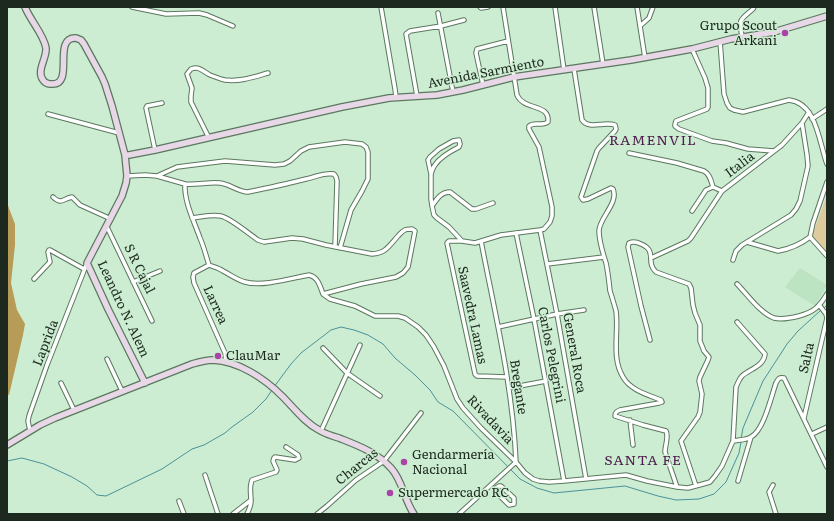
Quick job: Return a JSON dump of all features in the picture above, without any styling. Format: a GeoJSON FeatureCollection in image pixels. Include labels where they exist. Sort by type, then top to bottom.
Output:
{"type":"FeatureCollection","features":[{"type":"Feature","properties":{"kind":"street","name":"Leandro N. Alem"},"geometry":{"type":"LineString","coordinates":[[25,7],[46,47],[46,55],[41,72],[44,80],[52,84],[60,82],[63,76],[65,43],[69,39],[74,38],[81,40],[102,77],[112,106],[125,155],[127,176],[126,183],[122,196],[86,266],[145,383]]}},
{"type":"Feature","properties":{"kind":"street"},"geometry":{"type":"LineString","coordinates":[[132,7],[166,14],[199,13],[234,26]]}},
{"type":"Feature","properties":{"kind":"street"},"geometry":{"type":"LineString","coordinates":[[381,7],[396,97]]}},
{"type":"Feature","properties":{"kind":"street"},"geometry":{"type":"LineString","coordinates":[[480,7],[488,7]]}},
{"type":"Feature","properties":{"kind":"street"},"geometry":{"type":"LineString","coordinates":[[431,174],[435,165],[440,159],[459,147],[459,140],[452,141],[435,152],[428,160],[431,174],[431,199],[434,215],[449,227],[462,241],[475,243],[516,233],[540,230],[544,229],[550,222],[552,207],[539,147],[530,132],[529,126],[530,124],[535,123],[543,125],[546,124],[548,122],[548,115],[544,110],[521,101],[517,95],[503,7]]}},
{"type":"Feature","properties":{"kind":"street"},"geometry":{"type":"LineString","coordinates":[[555,7],[564,70]]}},
{"type":"Feature","properties":{"kind":"street"},"geometry":{"type":"LineString","coordinates":[[594,7],[603,64]]}},
{"type":"Feature","properties":{"kind":"street"},"geometry":{"type":"LineString","coordinates":[[637,7],[645,58]]}},
{"type":"Feature","properties":{"kind":"street"},"geometry":{"type":"LineString","coordinates":[[640,26],[649,18],[653,7]]}},
{"type":"Feature","properties":{"kind":"street"},"geometry":{"type":"LineString","coordinates":[[742,37],[741,19],[754,7]]}},
{"type":"Feature","properties":{"kind":"street"},"geometry":{"type":"LineString","coordinates":[[438,13],[453,92]]}},
{"type":"Feature","properties":{"kind":"street","name":"Avenida Sarmiento"},"geometry":{"type":"LineString","coordinates":[[125,155],[155,150],[342,107],[389,98],[437,95],[514,77],[645,58],[692,49],[720,41],[774,32],[827,16]]}},
{"type":"Feature","properties":{"kind":"street"},"geometry":{"type":"LineString","coordinates":[[417,96],[406,34],[410,30],[440,26],[464,20]]}},
{"type":"Feature","properties":{"kind":"street"},"geometry":{"type":"LineString","coordinates":[[720,41],[726,104],[734,110],[743,112],[794,100],[806,108],[809,112],[827,164]]}},
{"type":"Feature","properties":{"kind":"street"},"geometry":{"type":"LineString","coordinates":[[483,85],[476,53],[477,49],[508,42]]}},
{"type":"Feature","properties":{"kind":"street"},"geometry":{"type":"LineString","coordinates":[[692,49],[708,88],[708,107],[702,111],[676,121],[675,126],[679,129],[712,141],[748,149],[774,151]]}},
{"type":"Feature","properties":{"kind":"street"},"geometry":{"type":"LineString","coordinates":[[209,138],[191,102],[192,88],[188,74],[191,69],[195,67],[199,68],[223,79],[234,81],[268,73]]}},
{"type":"Feature","properties":{"kind":"street"},"geometry":{"type":"LineString","coordinates":[[574,69],[582,120],[586,125],[607,123],[615,125],[616,129],[597,151],[581,198],[583,200],[588,199],[611,188],[614,192],[614,197],[600,225],[599,231],[610,291],[616,311],[617,362],[623,378],[628,384],[639,391],[661,400],[662,402],[616,411],[615,416],[666,431],[668,435],[665,452],[677,487]]}},
{"type":"Feature","properties":{"kind":"street"},"geometry":{"type":"LineString","coordinates":[[155,150],[146,108],[147,106],[162,103]]}},
{"type":"Feature","properties":{"kind":"street"},"geometry":{"type":"LineString","coordinates":[[812,119],[827,109]]}},
{"type":"Feature","properties":{"kind":"street","name":"Italia"},"geometry":{"type":"LineString","coordinates":[[629,153],[677,163],[704,171],[709,176],[713,187],[722,191],[782,145],[802,123],[809,112]]}},
{"type":"Feature","properties":{"kind":"street"},"geometry":{"type":"LineString","coordinates":[[48,114],[119,133]]}},
{"type":"Feature","properties":{"kind":"street"},"geometry":{"type":"LineString","coordinates":[[733,260],[736,251],[742,245],[791,215],[796,209],[800,201],[808,166],[802,123]]}},
{"type":"Feature","properties":{"kind":"street"},"geometry":{"type":"LineString","coordinates":[[157,176],[177,167],[225,161],[275,165],[284,164],[309,147],[345,142],[362,144],[366,147],[368,152],[368,179],[351,210],[340,248]]}},
{"type":"Feature","properties":{"kind":"street"},"geometry":{"type":"LineString","coordinates":[[127,176],[157,176],[194,185],[220,183],[226,184],[242,192],[248,192],[309,179],[322,174],[334,174],[337,181],[334,247]]}},
{"type":"Feature","properties":{"kind":"street"},"geometry":{"type":"LineString","coordinates":[[747,242],[778,251],[784,250],[810,237],[813,223],[827,182]]}},
{"type":"Feature","properties":{"kind":"street"},"geometry":{"type":"LineString","coordinates":[[185,184],[184,192],[192,218],[201,238],[209,265],[246,282],[268,282],[310,275],[318,281],[323,294],[396,277],[403,273],[408,267],[415,231],[412,229],[405,229],[388,248],[379,253],[372,254],[334,247],[303,239],[292,238],[264,242],[258,240],[227,218],[209,215],[192,218]]}},
{"type":"Feature","properties":{"kind":"street"},"geometry":{"type":"LineString","coordinates":[[692,211],[706,190],[713,187]]}},
{"type":"Feature","properties":{"kind":"street"},"geometry":{"type":"LineString","coordinates":[[651,258],[692,238],[722,191]]}},
{"type":"Feature","properties":{"kind":"street"},"geometry":{"type":"LineString","coordinates":[[432,206],[438,197],[443,193],[448,192],[472,209],[493,203]]}},
{"type":"Feature","properties":{"kind":"street"},"geometry":{"type":"LineString","coordinates":[[53,197],[61,202],[72,197],[80,206],[110,219]]}},
{"type":"Feature","properties":{"kind":"street","name":"S R Cajal"},"geometry":{"type":"LineString","coordinates":[[107,226],[152,321]]}},
{"type":"Feature","properties":{"kind":"street","name":"General Roca"},"geometry":{"type":"LineString","coordinates":[[540,230],[557,314],[586,479]]}},
{"type":"Feature","properties":{"kind":"street","name":"Carlos Pelegrini"},"geometry":{"type":"LineString","coordinates":[[516,233],[534,319],[564,481]]}},
{"type":"Feature","properties":{"kind":"street"},"geometry":{"type":"LineString","coordinates":[[810,237],[827,256]]}},
{"type":"Feature","properties":{"kind":"street","name":"Saavedra Lamas"},"geometry":{"type":"LineString","coordinates":[[462,241],[449,241],[447,243],[475,374],[477,376],[507,377]]}},
{"type":"Feature","properties":{"kind":"street","name":"Bregante"},"geometry":{"type":"LineString","coordinates":[[481,241],[509,388],[514,423],[515,463]]}},
{"type":"Feature","properties":{"kind":"street"},"geometry":{"type":"LineString","coordinates":[[650,340],[628,247],[629,243],[632,241],[647,246],[651,253],[651,265],[656,272],[689,284],[691,288],[695,313],[700,325],[700,341],[709,357],[699,381],[702,394],[700,412],[681,441],[696,486]]}},
{"type":"Feature","properties":{"kind":"street"},"geometry":{"type":"LineString","coordinates":[[34,279],[50,262],[49,250],[86,266]]}},
{"type":"Feature","properties":{"kind":"street"},"geometry":{"type":"LineString","coordinates":[[547,264],[604,257]]}},
{"type":"Feature","properties":{"kind":"street","name":"Larrea"},"geometry":{"type":"LineString","coordinates":[[209,265],[194,273],[194,283],[225,353],[226,362]]}},
{"type":"Feature","properties":{"kind":"street","name":"Laprida"},"geometry":{"type":"LineString","coordinates":[[30,430],[28,421],[29,416],[47,365],[86,266]]}},
{"type":"Feature","properties":{"kind":"street"},"geometry":{"type":"LineString","coordinates":[[133,282],[160,271]]}},
{"type":"Feature","properties":{"kind":"street"},"geometry":{"type":"LineString","coordinates":[[737,284],[762,310],[773,317],[780,319],[789,319],[821,307],[827,294]]}},
{"type":"Feature","properties":{"kind":"street","name":"Rivadavia"},"geometry":{"type":"LineString","coordinates":[[323,294],[330,299],[355,306],[375,316],[398,316],[405,318],[418,327],[426,335],[434,347],[463,408],[525,473],[533,479],[549,482],[626,475],[647,481],[688,488],[710,482],[722,466],[733,441],[736,387],[739,380],[743,375],[762,362],[765,354],[737,322]]}},
{"type":"Feature","properties":{"kind":"street","name":"Salta"},"geometry":{"type":"LineString","coordinates":[[804,418],[827,318],[821,307]]}},
{"type":"Feature","properties":{"kind":"street"},"geometry":{"type":"LineString","coordinates":[[498,326],[584,310]]}},
{"type":"Feature","properties":{"kind":"street"},"geometry":{"type":"LineString","coordinates":[[321,432],[360,345]]}},
{"type":"Feature","properties":{"kind":"street"},"geometry":{"type":"LineString","coordinates":[[323,348],[347,373],[380,396]]}},
{"type":"Feature","properties":{"kind":"street"},"geometry":{"type":"LineString","coordinates":[[108,359],[122,391]]}},
{"type":"Feature","properties":{"kind":"street"},"geometry":{"type":"LineString","coordinates":[[7,445],[30,430],[74,410],[192,364],[214,360],[226,362],[254,373],[271,385],[312,426],[321,432],[372,452],[384,461],[392,469],[401,484],[411,513]]}},
{"type":"Feature","properties":{"kind":"street"},"geometry":{"type":"LineString","coordinates":[[733,441],[749,438],[758,432],[763,423],[776,383],[778,379],[784,378],[826,462],[827,467]]}},
{"type":"Feature","properties":{"kind":"street"},"geometry":{"type":"LineString","coordinates":[[509,388],[546,381]]}},
{"type":"Feature","properties":{"kind":"street"},"geometry":{"type":"LineString","coordinates":[[61,384],[74,410]]}},
{"type":"Feature","properties":{"kind":"street","name":"Charcas"},"geometry":{"type":"LineString","coordinates":[[317,514],[356,480],[384,461],[421,413]]}},
{"type":"Feature","properties":{"kind":"street"},"geometry":{"type":"LineString","coordinates":[[630,420],[633,445]]}},
{"type":"Feature","properties":{"kind":"street"},"geometry":{"type":"LineString","coordinates":[[812,434],[827,428]]}},
{"type":"Feature","properties":{"kind":"street"},"geometry":{"type":"LineString","coordinates":[[738,481],[749,438]]}},
{"type":"Feature","properties":{"kind":"street"},"geometry":{"type":"LineString","coordinates":[[247,514],[250,508],[250,484],[252,480],[276,472],[277,470],[273,462],[275,457],[295,460],[299,458],[298,455],[286,448]]}},
{"type":"Feature","properties":{"kind":"street"},"geometry":{"type":"LineString","coordinates":[[459,514],[515,463]]}},
{"type":"Feature","properties":{"kind":"street"},"geometry":{"type":"LineString","coordinates":[[205,475],[218,514]]}},
{"type":"Feature","properties":{"kind":"street"},"geometry":{"type":"LineString","coordinates":[[494,482],[498,487],[501,486],[514,498],[514,504],[507,504],[497,493],[496,490],[498,487]]}},
{"type":"Feature","properties":{"kind":"street"},"geometry":{"type":"LineString","coordinates":[[773,485],[769,492],[776,514]]}},
{"type":"Feature","properties":{"kind":"street"},"geometry":{"type":"LineString","coordinates":[[234,514],[251,500]]}},
{"type":"Feature","properties":{"kind":"street"},"geometry":{"type":"LineString","coordinates":[[179,501],[184,514]]}},
{"type":"Feature","properties":{"kind":"shaded area"},"geometry":{"type":"Polygon","coordinates":[[[827,195],[827,254],[812,236],[827,195]]]}},
{"type":"Feature","properties":{"kind":"shaded area"},"geometry":{"type":"Polygon","coordinates":[[[7,203],[15,224],[15,245],[11,283],[17,310],[25,324],[9,395],[7,394],[7,203]]]}},
{"type":"Feature","properties":{"kind":"shaded area"},"geometry":{"type":"Polygon","coordinates":[[[800,268],[827,285],[815,306],[785,287],[800,268]]]}},
{"type":"Feature","properties":{"kind":"waterway"},"geometry":{"type":"LineString","coordinates":[[824,308],[827,305]]}},
{"type":"Feature","properties":{"kind":"waterway"},"geometry":{"type":"LineString","coordinates":[[741,439],[743,428],[763,381],[787,344],[798,331],[821,310]]}},
{"type":"Feature","properties":{"kind":"waterway"},"geometry":{"type":"LineString","coordinates":[[274,387],[301,353],[331,330],[341,327],[368,335],[383,344],[395,358],[430,390],[438,402],[453,411],[520,479],[537,488],[554,493],[625,486],[676,500],[699,499],[714,494],[726,482],[739,453],[741,442]]}},
{"type":"Feature","properties":{"kind":"waterway"},"geometry":{"type":"LineString","coordinates":[[7,461],[22,458],[44,464],[72,477],[87,486],[97,495],[106,496],[162,469],[192,449],[204,445],[225,433],[253,412],[266,399],[272,390]]}},
{"type":"Feature","properties":{"kind":"place","name":"Grupo Scout Arkani"},"geometry":{"type":"Point","coordinates":[785,33]}},
{"type":"Feature","properties":{"kind":"place","name":"ClauMar"},"geometry":{"type":"Point","coordinates":[218,356]}},
{"type":"Feature","properties":{"kind":"place","name":"Gendarmería Nacional"},"geometry":{"type":"Point","coordinates":[404,462]}},
{"type":"Feature","properties":{"kind":"place","name":"Supermercado RC"},"geometry":{"type":"Point","coordinates":[390,493]}},
{"type":"Feature","properties":{"kind":"district","name":"RAMENVIL"},"geometry":{"type":"Point","coordinates":[653,141]}},
{"type":"Feature","properties":{"kind":"district","name":"SANTA FE"},"geometry":{"type":"Point","coordinates":[643,461]}}]}
